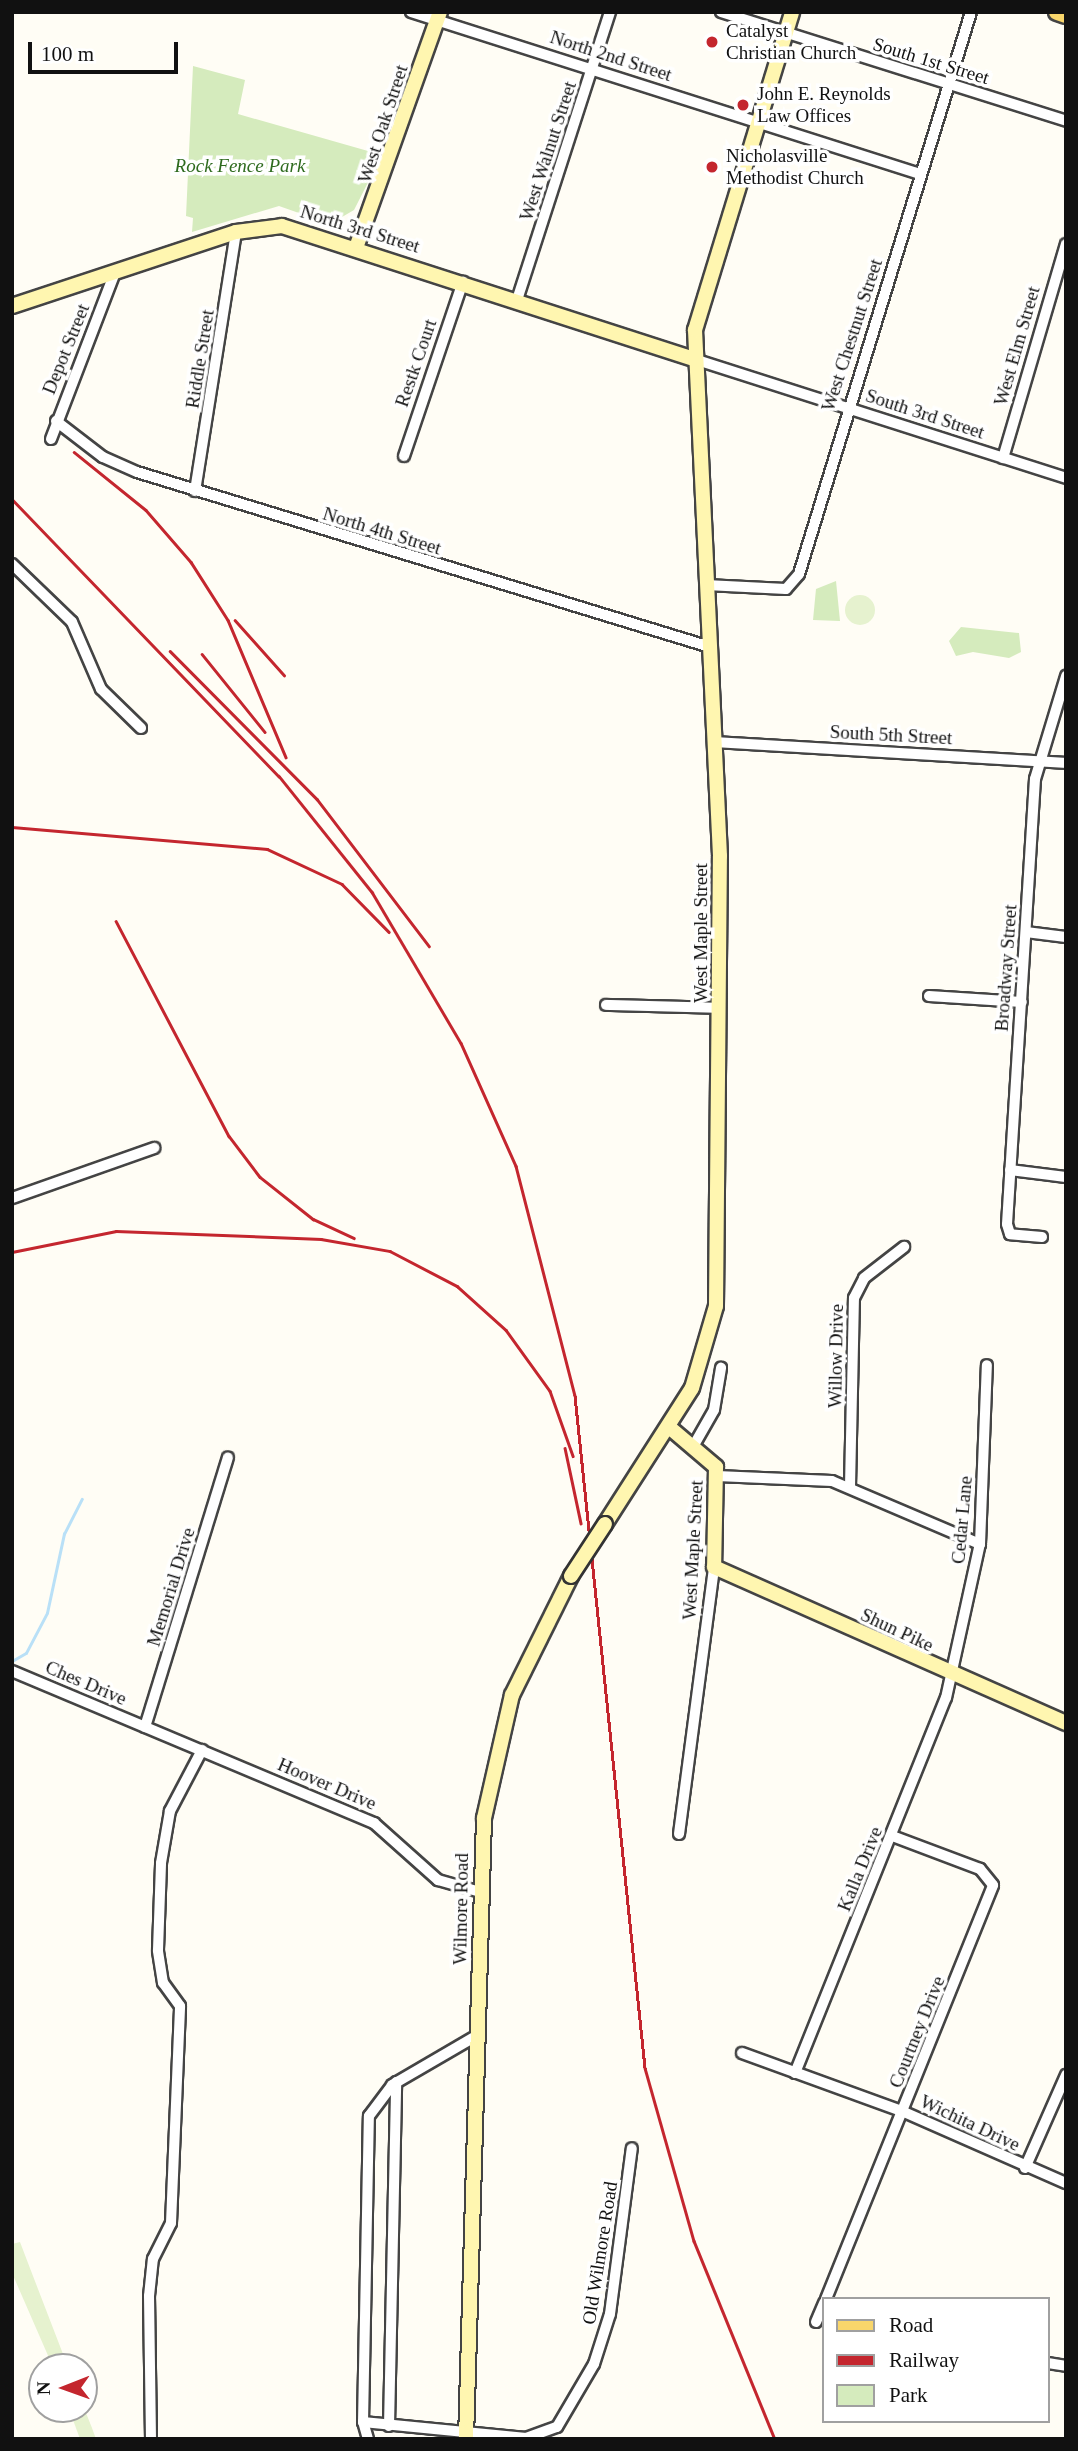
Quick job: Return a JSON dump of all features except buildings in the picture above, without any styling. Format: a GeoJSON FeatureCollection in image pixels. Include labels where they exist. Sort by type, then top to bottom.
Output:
{"type":"FeatureCollection","features":[{"type":"Feature","properties":{"kind":"main road","name":"West Maple Street"},"geometry":{"type":"LineString","coordinates":[[713,1567],[717,1476],[713,1461],[669,1427],[701,1368],[716,1306],[720,1008],[715,742],[694,359],[699,315],[792,12]]}},
{"type":"Feature","properties":{"kind":"main road"},"geometry":{"type":"LineString","coordinates":[[1057,12],[1066,15]]}},
{"type":"Feature","properties":{"kind":"main road","name":"West Oak Street"},"geometry":{"type":"LineString","coordinates":[[357,245],[439,16]]}},
{"type":"Feature","properties":{"kind":"main road","name":"North 3rd Street"},"geometry":{"type":"LineString","coordinates":[[12,306],[236,232],[282,226],[357,245],[694,359]]}},
{"type":"Feature","properties":{"kind":"main road","name":"Wilmore Road"},"geometry":{"type":"LineString","coordinates":[[466,2436],[480,1892],[484,1818],[498,1738],[531,1648],[571,1576],[669,1427]]}},
{"type":"Feature","properties":{"kind":"main road","name":"Shun Pike"},"geometry":{"type":"LineString","coordinates":[[713,1567],[950,1676],[1066,1723]]}},
{"type":"Feature","properties":{"kind":"street","name":"North 2nd Street"},"geometry":{"type":"LineString","coordinates":[[411,12],[439,16],[920,174]]}},
{"type":"Feature","properties":{"kind":"street","name":"West Walnut Street"},"geometry":{"type":"LineString","coordinates":[[517,300],[594,69],[610,12]]}},
{"type":"Feature","properties":{"kind":"street","name":"South 1st Street"},"geometry":{"type":"LineString","coordinates":[[720,12],[1066,121]]}},
{"type":"Feature","properties":{"kind":"street","name":"West Chestnut Street"},"geometry":{"type":"LineString","coordinates":[[706,584],[771,590],[793,584],[971,12]]}},
{"type":"Feature","properties":{"kind":"street","name":"Riddle Street"},"geometry":{"type":"LineString","coordinates":[[195,491],[236,232]]}},
{"type":"Feature","properties":{"kind":"street","name":"West Elm Street"},"geometry":{"type":"LineString","coordinates":[[1003,458],[1066,244]]}},
{"type":"Feature","properties":{"kind":"street","name":"Depot Street"},"geometry":{"type":"LineString","coordinates":[[51,439],[115,272]]}},
{"type":"Feature","properties":{"kind":"street","name":"Restk Court"},"geometry":{"type":"LineString","coordinates":[[404,456],[463,282]]}},
{"type":"Feature","properties":{"kind":"street","name":"South 3rd Street"},"geometry":{"type":"LineString","coordinates":[[694,359],[1066,478]]}},
{"type":"Feature","properties":{"kind":"street","name":"North 4th Street"},"geometry":{"type":"LineString","coordinates":[[56,421],[103,457],[195,491],[710,647]]}},
{"type":"Feature","properties":{"kind":"street"},"geometry":{"type":"LineString","coordinates":[[12,564],[72,622],[101,689],[141,728]]}},
{"type":"Feature","properties":{"kind":"street","name":"Broadway Street"},"geometry":{"type":"LineString","coordinates":[[1042,1237],[1010,1234],[1010,1170],[1039,761],[1066,676]]}},
{"type":"Feature","properties":{"kind":"street","name":"South 5th Street"},"geometry":{"type":"LineString","coordinates":[[715,742],[1066,763]]}},
{"type":"Feature","properties":{"kind":"street"},"geometry":{"type":"LineString","coordinates":[[1026,932],[1066,937]]}},
{"type":"Feature","properties":{"kind":"street"},"geometry":{"type":"LineString","coordinates":[[929,996],[1022,1002]]}},
{"type":"Feature","properties":{"kind":"street"},"geometry":{"type":"LineString","coordinates":[[606,1005],[720,1008]]}},
{"type":"Feature","properties":{"kind":"street"},"geometry":{"type":"LineString","coordinates":[[12,1198],[154,1148]]}},
{"type":"Feature","properties":{"kind":"street"},"geometry":{"type":"LineString","coordinates":[[1010,1170],[1066,1177]]}},
{"type":"Feature","properties":{"kind":"street","name":"Willow Drive"},"geometry":{"type":"LineString","coordinates":[[850,1487],[854,1298],[864,1278],[904,1247]]}},
{"type":"Feature","properties":{"kind":"street","name":"Cedar Lane"},"geometry":{"type":"LineString","coordinates":[[950,1676],[980,1544],[987,1365]]}},
{"type":"Feature","properties":{"kind":"street"},"geometry":{"type":"LineString","coordinates":[[694,1445],[714,1410],[721,1368]]}},
{"type":"Feature","properties":{"kind":"street","name":"Memorial Drive"},"geometry":{"type":"LineString","coordinates":[[145,1727],[228,1457]]}},
{"type":"Feature","properties":{"kind":"street"},"geometry":{"type":"LineString","coordinates":[[717,1476],[811,1478],[850,1487],[980,1544]]}},
{"type":"Feature","properties":{"kind":"street","name":"West Maple Street"},"geometry":{"type":"LineString","coordinates":[[679,1834],[713,1567]]}},
{"type":"Feature","properties":{"kind":"street","name":"Ches Drive"},"geometry":{"type":"LineString","coordinates":[[12,1671],[145,1727]]}},
{"type":"Feature","properties":{"kind":"street","name":"Kalla Drive"},"geometry":{"type":"LineString","coordinates":[[796,2073],[892,1836],[950,1676]]}},
{"type":"Feature","properties":{"kind":"street","name":"Hoover Drive"},"geometry":{"type":"LineString","coordinates":[[145,1727],[374,1824],[438,1880],[480,1892]]}},
{"type":"Feature","properties":{"kind":"street"},"geometry":{"type":"LineString","coordinates":[[150,2439],[149,2296],[153,2259],[171,2223],[180,2006],[163,1983],[158,1950],[161,1863],[170,1811],[202,1751]]}},
{"type":"Feature","properties":{"kind":"street","name":"Courtney Drive"},"geometry":{"type":"LineString","coordinates":[[827,2297],[904,2112],[993,1885],[980,1869],[892,1836]]}},
{"type":"Feature","properties":{"kind":"street"},"geometry":{"type":"LineString","coordinates":[[368,2439],[363,2422],[369,2116],[396,2082],[478,2035]]}},
{"type":"Feature","properties":{"kind":"street","name":"Wichita Drive"},"geometry":{"type":"LineString","coordinates":[[741,2053],[904,2112],[1026,2168],[1066,2183]]}},
{"type":"Feature","properties":{"kind":"street"},"geometry":{"type":"LineString","coordinates":[[1026,2168],[1066,2075]]}},
{"type":"Feature","properties":{"kind":"street"},"geometry":{"type":"LineString","coordinates":[[389,2426],[396,2082]]}},
{"type":"Feature","properties":{"kind":"street","name":"Old Wilmore Road"},"geometry":{"type":"LineString","coordinates":[[551,2432],[602,2344],[632,2148]]}},
{"type":"Feature","properties":{"kind":"street","name":"Courtney Drive"},"geometry":{"type":"LineString","coordinates":[[816,2322],[822,2308]]}},
{"type":"Feature","properties":{"kind":"street"},"geometry":{"type":"LineString","coordinates":[[363,2422],[466,2436],[539,2438],[551,2432],[562,2439]]}},
{"type":"Feature","properties":{"kind":"green space","name":"Rock Fence Park"},"geometry":{"type":"Polygon","coordinates":[[[193,66],[245,80],[238,114],[382,155],[354,210],[330,224],[279,206],[192,232],[193,218],[186,216],[193,66]]]}},
{"type":"Feature","properties":{"kind":"green space"},"geometry":{"type":"Polygon","coordinates":[[[836,581],[840,621],[813,620],[816,589],[836,581]]]}},
{"type":"Feature","properties":{"kind":"green space"},"geometry":{"type":"Polygon","coordinates":[[[860,595],[871,599],[875,610],[871,621],[860,625],[849,621],[845,610],[849,599],[860,595]]]}},
{"type":"Feature","properties":{"kind":"green space"},"geometry":{"type":"Polygon","coordinates":[[[961,627],[1019,633],[1021,652],[1009,658],[973,652],[956,656],[949,641],[961,627]]]}},
{"type":"Feature","properties":{"kind":"green space"},"geometry":{"type":"Polygon","coordinates":[[[20,2242],[63,2353],[47,2353],[12,2273],[12,2244],[20,2242]]]}},
{"type":"Feature","properties":{"kind":"green space"},"geometry":{"type":"Polygon","coordinates":[[[74,2423],[90,2423],[96,2439],[80,2439],[74,2423]]]}},
{"type":"Feature","properties":{"kind":"waterway"},"geometry":{"type":"LineString","coordinates":[[12,1661],[26,1653],[47,1613],[64,1534],[82,1499]]}},
{"type":"Feature","properties":{"kind":"waterway"},"geometry":{"type":"LineString","coordinates":[[12,1681],[12,1688]]}},
{"type":"Feature","properties":{"kind":"railway"},"geometry":{"type":"LineString","coordinates":[[74,452],[146,510],[191,562],[228,620],[286,757]]}},
{"type":"Feature","properties":{"kind":"railway"},"geometry":{"type":"LineString","coordinates":[[12,499],[279,776],[372,892],[461,1043],[516,1166],[575,1396],[645,2068],[694,2241],[775,2439]]}},
{"type":"Feature","properties":{"kind":"railway"},"geometry":{"type":"LineString","coordinates":[[235,620],[284,675]]}},
{"type":"Feature","properties":{"kind":"railway"},"geometry":{"type":"LineString","coordinates":[[170,651],[317,799],[429,946]]}},
{"type":"Feature","properties":{"kind":"railway"},"geometry":{"type":"LineString","coordinates":[[202,654],[265,732]]}},
{"type":"Feature","properties":{"kind":"railway"},"geometry":{"type":"LineString","coordinates":[[12,827],[267,849],[342,884],[389,932]]}},
{"type":"Feature","properties":{"kind":"railway"},"geometry":{"type":"LineString","coordinates":[[116,921],[229,1136],[260,1177],[313,1219],[354,1238]]}},
{"type":"Feature","properties":{"kind":"railway"},"geometry":{"type":"LineString","coordinates":[[12,1252],[116,1231],[321,1239],[390,1251],[457,1286],[506,1330],[550,1391],[573,1456]]}},
{"type":"Feature","properties":{"kind":"railway"},"geometry":{"type":"LineString","coordinates":[[565,1448],[581,1523]]}},
{"type":"Feature","properties":{"kind":"place","name":"Catalyst Christian Church"},"geometry":{"type":"Point","coordinates":[712,42]}},
{"type":"Feature","properties":{"kind":"place","name":"John E. Reynolds Law Offices"},"geometry":{"type":"Point","coordinates":[743,105]}},
{"type":"Feature","properties":{"kind":"place","name":"Nicholasville Methodist Church"},"geometry":{"type":"Point","coordinates":[712,167]}}]}
